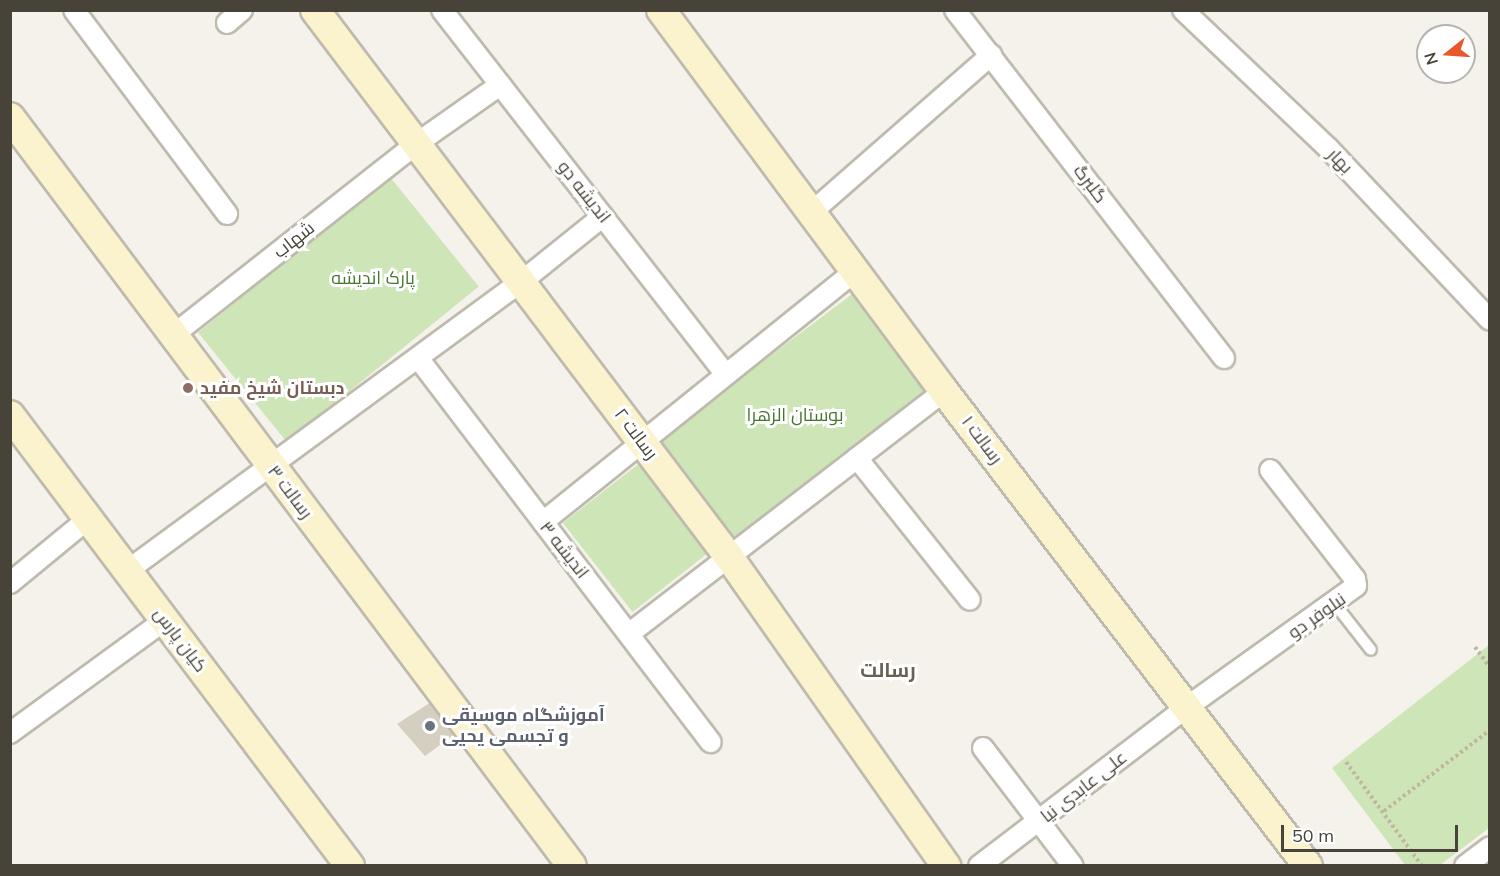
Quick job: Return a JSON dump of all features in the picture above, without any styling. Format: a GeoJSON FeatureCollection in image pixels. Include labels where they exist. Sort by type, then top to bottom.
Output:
{"type":"FeatureCollection","features":[{"type":"Feature","properties":{"kind":"street"},"geometry":{"type":"LineString","coordinates":[[74,10],[227,214]]}},
{"type":"Feature","properties":{"kind":"street"},"geometry":{"type":"LineString","coordinates":[[227,23],[242,10]]}},
{"type":"Feature","properties":{"kind":"street","name":"رسالت ۲"},"geometry":{"type":"LineString","coordinates":[[315,10],[729,557],[946,866]]}},
{"type":"Feature","properties":{"kind":"street","name":"اندیشه دو"},"geometry":{"type":"LineString","coordinates":[[442,10],[726,375]]}},
{"type":"Feature","properties":{"kind":"street","name":"رسالت ۱"},"geometry":{"type":"LineString","coordinates":[[661,10],[944,390],[1308,866]]}},
{"type":"Feature","properties":{"kind":"street","name":"گلبرگ"},"geometry":{"type":"LineString","coordinates":[[955,10],[1224,358]]}},
{"type":"Feature","properties":{"kind":"street","name":"بهار"},"geometry":{"type":"LineString","coordinates":[[1183,10],[1328,148],[1490,320]]}},
{"type":"Feature","properties":{"kind":"street"},"geometry":{"type":"LineString","coordinates":[[813,212],[991,55]]}},
{"type":"Feature","properties":{"kind":"street","name":"شهاب"},"geometry":{"type":"LineString","coordinates":[[171,336],[416,144],[500,85]]}},
{"type":"Feature","properties":{"kind":"street","name":"رسالت ۳"},"geometry":{"type":"LineString","coordinates":[[10,117],[171,336],[572,866]]}},
{"type":"Feature","properties":{"kind":"street"},"geometry":{"type":"LineString","coordinates":[[128,571],[520,282],[603,216]]}},
{"type":"Feature","properties":{"kind":"street"},"geometry":{"type":"LineString","coordinates":[[543,522],[855,271]]}},
{"type":"Feature","properties":{"kind":"street","name":"اندیشه ۳"},"geometry":{"type":"LineString","coordinates":[[417,358],[630,633],[711,742]]}},
{"type":"Feature","properties":{"kind":"street"},"geometry":{"type":"LineString","coordinates":[[630,633],[944,390]]}},
{"type":"Feature","properties":{"kind":"street","name":"کیان پارس"},"geometry":{"type":"LineString","coordinates":[[10,415],[350,866]]}},
{"type":"Feature","properties":{"kind":"street"},"geometry":{"type":"LineString","coordinates":[[857,458],[970,600]]}},
{"type":"Feature","properties":{"kind":"street","name":"نیلوفر دو"},"geometry":{"type":"LineString","coordinates":[[1187,707],[1352,591],[1356,579],[1270,470]]}},
{"type":"Feature","properties":{"kind":"street"},"geometry":{"type":"LineString","coordinates":[[10,583],[88,519]]}},
{"type":"Feature","properties":{"kind":"street"},"geometry":{"type":"LineString","coordinates":[[10,733],[165,620]]}},
{"type":"Feature","properties":{"kind":"street","name":"علی عابدی نیا"},"geometry":{"type":"LineString","coordinates":[[979,866],[1187,707]]}},
{"type":"Feature","properties":{"kind":"street"},"geometry":{"type":"LineString","coordinates":[[983,748],[1073,866]]}},
{"type":"Feature","properties":{"kind":"street"},"geometry":{"type":"LineString","coordinates":[[1465,866],[1490,847]]}},
{"type":"Feature","properties":{"kind":"lane"},"geometry":{"type":"LineString","coordinates":[[1335,604],[1371,650]]}},
{"type":"Feature","properties":{"kind":"path"},"geometry":{"type":"LineString","coordinates":[[1475,647],[1490,668]]}},
{"type":"Feature","properties":{"kind":"path"},"geometry":{"type":"LineString","coordinates":[[1384,811],[1490,730]]}},
{"type":"Feature","properties":{"kind":"path"},"geometry":{"type":"LineString","coordinates":[[1346,762],[1422,866]]}},
{"type":"Feature","properties":{"kind":"green space","name":"پارک اندیشه"},"geometry":{"type":"Polygon","coordinates":[[[390,177],[479,287],[287,442],[198,332],[390,177]]]}},
{"type":"Feature","properties":{"kind":"green space","name":"بوستان الزهرا"},"geometry":{"type":"Polygon","coordinates":[[[855,292],[929,390],[733,538],[659,439],[855,292]]]}},
{"type":"Feature","properties":{"kind":"green space"},"geometry":{"type":"Polygon","coordinates":[[[641,462],[711,551],[633,612],[563,523],[641,462]]]}},
{"type":"Feature","properties":{"kind":"green space"},"geometry":{"type":"Polygon","coordinates":[[[1489,645],[1489,828],[1440,865],[1405,865],[1332,768],[1489,645]]]}},
{"type":"Feature","properties":{"kind":"building","name":"آموزشگاه موسیقی و تجسمی یحیی"},"geometry":{"type":"Polygon","coordinates":[[[439,697],[463,728],[425,756],[397,724],[439,697]]]}},
{"type":"Feature","properties":{"kind":"place","name":"دبستان شیخ مفید"},"geometry":{"type":"Point","coordinates":[188,388]}},
{"type":"Feature","properties":{"kind":"place","name":"آموزشگاه موسیقی و تجسمی یحیی"},"geometry":{"type":"Point","coordinates":[430,726]}},
{"type":"Feature","properties":{"kind":"district","name":"رسالت"},"geometry":{"type":"Point","coordinates":[888,669]}}]}
